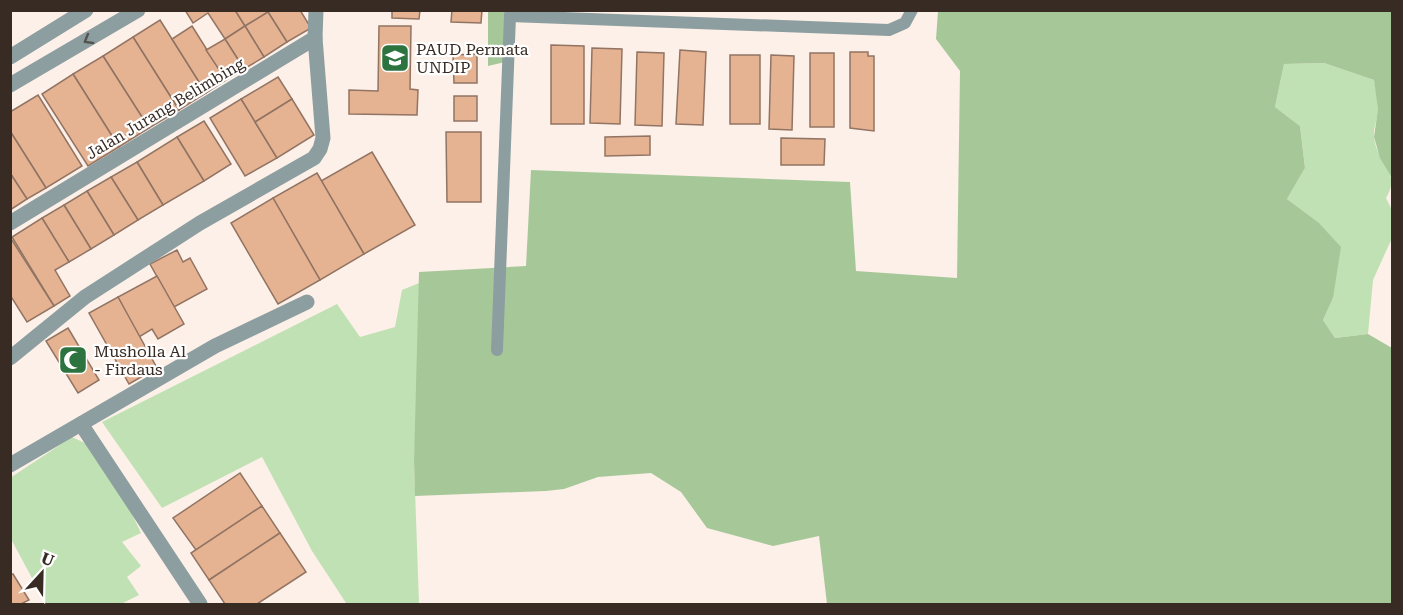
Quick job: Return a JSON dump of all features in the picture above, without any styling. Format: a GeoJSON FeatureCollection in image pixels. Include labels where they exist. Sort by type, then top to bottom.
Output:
{"type":"FeatureCollection","features":[{"type":"Feature","properties":{"kind":"street"},"geometry":{"type":"LineString","coordinates":[[10,57],[86,10]]}},
{"type":"Feature","properties":{"kind":"street"},"geometry":{"type":"LineString","coordinates":[[10,85],[138,10]]}},
{"type":"Feature","properties":{"kind":"street"},"geometry":{"type":"LineString","coordinates":[[10,358],[85,297],[200,223],[314,158],[320,149],[322,138],[315,38],[316,10]]}},
{"type":"Feature","properties":{"kind":"street","name":"Jalan Jurang Belimbing"},"geometry":{"type":"LineString","coordinates":[[10,223],[315,38]]}},
{"type":"Feature","properties":{"kind":"street"},"geometry":{"type":"LineString","coordinates":[[10,465],[215,346],[307,302]]}},
{"type":"Feature","properties":{"kind":"street"},"geometry":{"type":"LineString","coordinates":[[81,424],[200,604]]}},
{"type":"Feature","properties":{"kind":"lane"},"geometry":{"type":"LineString","coordinates":[[497,350],[511,13],[889,30],[905,23],[912,10]]}},
{"type":"Feature","properties":{"kind":"green space"},"geometry":{"type":"Polygon","coordinates":[[[488,11],[506,11],[505,62],[488,66],[488,11]]]}},
{"type":"Feature","properties":{"kind":"green space"},"geometry":{"type":"Polygon","coordinates":[[[938,11],[1392,11],[1392,178],[1380,158],[1374,137],[1378,109],[1374,80],[1324,63],[1284,64],[1275,107],[1300,126],[1305,168],[1287,199],[1318,222],[1341,247],[1333,298],[1323,320],[1335,338],[1368,334],[1392,348],[1392,604],[827,604],[819,536],[773,546],[707,528],[681,492],[651,473],[598,477],[564,489],[546,491],[415,496],[419,272],[526,266],[531,170],[850,182],[856,271],[957,278],[960,71],[936,39],[938,11]]]}},
{"type":"Feature","properties":{"kind":"green space"},"geometry":{"type":"Polygon","coordinates":[[[1324,63],[1374,80],[1378,109],[1374,137],[1379,155],[1390,174],[1391,181],[1386,198],[1392,210],[1392,238],[1373,280],[1368,334],[1335,338],[1323,320],[1333,298],[1318,222],[1287,199],[1305,168],[1300,126],[1275,107],[1284,64],[1324,63]]]}},
{"type":"Feature","properties":{"kind":"green space"},"geometry":{"type":"Polygon","coordinates":[[[424,281],[414,461],[419,604],[344,604],[346,603],[312,551],[262,457],[162,508],[102,422],[337,304],[360,337],[395,327],[402,290],[424,281]]]}},
{"type":"Feature","properties":{"kind":"green space"},"geometry":{"type":"Polygon","coordinates":[[[72,437],[87,444],[131,512],[141,533],[122,542],[141,566],[127,577],[139,595],[121,604],[46,604],[11,539],[10,478],[72,437]]]}},
{"type":"Feature","properties":{"kind":"building"},"geometry":{"type":"Polygon","coordinates":[[[185,10],[235,10],[245,26],[225,39],[208,13],[193,23],[185,10]]]}},
{"type":"Feature","properties":{"kind":"building"},"geometry":{"type":"Polygon","coordinates":[[[235,10],[267,10],[268,12],[245,26],[235,10]]]}},
{"type":"Feature","properties":{"kind":"building"},"geometry":{"type":"Polygon","coordinates":[[[270,10],[300,10],[311,28],[287,42],[268,12],[270,10]]]}},
{"type":"Feature","properties":{"kind":"building"},"geometry":{"type":"Polygon","coordinates":[[[392,10],[420,10],[419,19],[392,18],[392,10]]]}},
{"type":"Feature","properties":{"kind":"building"},"geometry":{"type":"Polygon","coordinates":[[[452,10],[482,10],[481,23],[451,22],[452,10]]]}},
{"type":"Feature","properties":{"kind":"building"},"geometry":{"type":"Polygon","coordinates":[[[268,12],[287,42],[264,57],[245,26],[268,12]]]}},
{"type":"Feature","properties":{"kind":"building"},"geometry":{"type":"Polygon","coordinates":[[[160,20],[206,93],[179,110],[133,37],[160,20]]]}},
{"type":"Feature","properties":{"kind":"building"},"geometry":{"type":"Polygon","coordinates":[[[192,26],[226,80],[206,93],[172,39],[192,26]]]}},
{"type":"Feature","properties":{"kind":"building"},"geometry":{"type":"Polygon","coordinates":[[[245,26],[264,57],[244,69],[225,39],[245,26]]]}},
{"type":"Feature","properties":{"kind":"building","name":"PAUD Permata UNDIP"},"geometry":{"type":"Polygon","coordinates":[[[379,26],[411,26],[410,89],[418,90],[417,115],[349,114],[349,90],[378,91],[379,26]]]}},
{"type":"Feature","properties":{"kind":"building"},"geometry":{"type":"Polygon","coordinates":[[[133,37],[179,110],[149,128],[103,56],[133,37]]]}},
{"type":"Feature","properties":{"kind":"building"},"geometry":{"type":"Polygon","coordinates":[[[225,39],[244,69],[226,80],[206,50],[225,39]]]}},
{"type":"Feature","properties":{"kind":"building"},"geometry":{"type":"Polygon","coordinates":[[[551,45],[584,46],[584,124],[551,124],[551,45]]]}},
{"type":"Feature","properties":{"kind":"building"},"geometry":{"type":"Polygon","coordinates":[[[592,48],[622,49],[620,124],[590,123],[592,48]]]}},
{"type":"Feature","properties":{"kind":"building"},"geometry":{"type":"Polygon","coordinates":[[[680,50],[706,52],[703,125],[676,124],[680,50]]]}},
{"type":"Feature","properties":{"kind":"building"},"geometry":{"type":"Polygon","coordinates":[[[637,52],[664,53],[662,126],[635,125],[637,52]]]}},
{"type":"Feature","properties":{"kind":"building"},"geometry":{"type":"Polygon","coordinates":[[[850,52],[868,52],[868,56],[874,56],[874,131],[850,128],[850,52]]]}},
{"type":"Feature","properties":{"kind":"building"},"geometry":{"type":"Polygon","coordinates":[[[810,53],[834,53],[834,127],[810,127],[810,53]]]}},
{"type":"Feature","properties":{"kind":"building"},"geometry":{"type":"Polygon","coordinates":[[[477,54],[477,83],[454,83],[453,55],[477,54]]]}},
{"type":"Feature","properties":{"kind":"building"},"geometry":{"type":"Polygon","coordinates":[[[730,55],[760,55],[760,124],[730,124],[730,55]]]}},
{"type":"Feature","properties":{"kind":"building"},"geometry":{"type":"Polygon","coordinates":[[[771,55],[794,56],[792,130],[769,129],[771,55]]]}},
{"type":"Feature","properties":{"kind":"building"},"geometry":{"type":"Polygon","coordinates":[[[103,56],[149,128],[119,147],[73,74],[103,56]]]}},
{"type":"Feature","properties":{"kind":"building"},"geometry":{"type":"Polygon","coordinates":[[[73,74],[119,147],[88,166],[42,94],[73,74]]]}},
{"type":"Feature","properties":{"kind":"building"},"geometry":{"type":"Polygon","coordinates":[[[278,77],[292,99],[255,122],[241,99],[278,77]]]}},
{"type":"Feature","properties":{"kind":"building"},"geometry":{"type":"Polygon","coordinates":[[[38,95],[82,166],[46,188],[10,131],[10,112],[38,95]]]}},
{"type":"Feature","properties":{"kind":"building"},"geometry":{"type":"Polygon","coordinates":[[[454,96],[477,96],[477,121],[454,121],[454,96]]]}},
{"type":"Feature","properties":{"kind":"building"},"geometry":{"type":"Polygon","coordinates":[[[241,99],[277,158],[245,176],[210,118],[241,99]]]}},
{"type":"Feature","properties":{"kind":"building"},"geometry":{"type":"Polygon","coordinates":[[[292,99],[314,135],[277,158],[255,122],[292,99]]]}},
{"type":"Feature","properties":{"kind":"building"},"geometry":{"type":"Polygon","coordinates":[[[204,121],[231,164],[204,181],[177,137],[204,121]]]}},
{"type":"Feature","properties":{"kind":"building"},"geometry":{"type":"Polygon","coordinates":[[[10,131],[46,188],[27,199],[10,173],[10,131]]]}},
{"type":"Feature","properties":{"kind":"building"},"geometry":{"type":"Polygon","coordinates":[[[446,132],[481,132],[481,202],[447,202],[446,132]]]}},
{"type":"Feature","properties":{"kind":"building"},"geometry":{"type":"Polygon","coordinates":[[[650,136],[650,155],[605,156],[605,137],[650,136]]]}},
{"type":"Feature","properties":{"kind":"building"},"geometry":{"type":"Polygon","coordinates":[[[177,137],[204,181],[163,205],[137,162],[177,137]]]}},
{"type":"Feature","properties":{"kind":"building"},"geometry":{"type":"Polygon","coordinates":[[[781,138],[825,139],[824,165],[781,165],[781,138]]]}},
{"type":"Feature","properties":{"kind":"building"},"geometry":{"type":"Polygon","coordinates":[[[372,152],[415,225],[364,254],[321,181],[372,152]]]}},
{"type":"Feature","properties":{"kind":"building"},"geometry":{"type":"Polygon","coordinates":[[[137,162],[163,205],[138,220],[111,177],[137,162]]]}},
{"type":"Feature","properties":{"kind":"building"},"geometry":{"type":"Polygon","coordinates":[[[10,173],[27,199],[10,210],[10,173]]]}},
{"type":"Feature","properties":{"kind":"building"},"geometry":{"type":"Polygon","coordinates":[[[317,173],[364,254],[320,280],[273,198],[317,173]]]}},
{"type":"Feature","properties":{"kind":"building"},"geometry":{"type":"Polygon","coordinates":[[[111,177],[138,220],[114,235],[87,191],[111,177]]]}},
{"type":"Feature","properties":{"kind":"building"},"geometry":{"type":"Polygon","coordinates":[[[87,191],[114,235],[91,249],[64,205],[87,191]]]}},
{"type":"Feature","properties":{"kind":"building"},"geometry":{"type":"Polygon","coordinates":[[[273,198],[320,280],[278,304],[231,223],[273,198]]]}},
{"type":"Feature","properties":{"kind":"building"},"geometry":{"type":"Polygon","coordinates":[[[64,205],[91,249],[69,262],[42,218],[64,205]]]}},
{"type":"Feature","properties":{"kind":"building"},"geometry":{"type":"Polygon","coordinates":[[[42,218],[69,262],[55,270],[70,296],[54,306],[12,237],[42,218]]]}},
{"type":"Feature","properties":{"kind":"building"},"geometry":{"type":"Polygon","coordinates":[[[10,237],[54,306],[27,322],[10,295],[10,237]]]}},
{"type":"Feature","properties":{"kind":"building"},"geometry":{"type":"Polygon","coordinates":[[[177,250],[183,262],[190,258],[207,289],[174,307],[150,264],[177,250]]]}},
{"type":"Feature","properties":{"kind":"building"},"geometry":{"type":"Polygon","coordinates":[[[157,276],[184,324],[158,339],[152,329],[139,337],[118,297],[157,276]]]}},
{"type":"Feature","properties":{"kind":"building"},"geometry":{"type":"Polygon","coordinates":[[[118,297],[157,368],[129,384],[89,313],[118,297]]]}},
{"type":"Feature","properties":{"kind":"building","name":"Musholla Al - Firdaus"},"geometry":{"type":"Polygon","coordinates":[[[68,328],[99,380],[78,393],[46,341],[68,328]]]}},
{"type":"Feature","properties":{"kind":"building"},"geometry":{"type":"Polygon","coordinates":[[[240,473],[262,506],[196,550],[173,518],[240,473]]]}},
{"type":"Feature","properties":{"kind":"building"},"geometry":{"type":"Polygon","coordinates":[[[262,506],[280,533],[209,580],[191,553],[262,506]]]}},
{"type":"Feature","properties":{"kind":"building"},"geometry":{"type":"Polygon","coordinates":[[[280,533],[306,572],[257,604],[225,604],[209,580],[280,533]]]}},
{"type":"Feature","properties":{"kind":"building"},"geometry":{"type":"Polygon","coordinates":[[[13,574],[29,600],[21,604],[10,604],[10,575],[13,574]]]}},
{"type":"Feature","properties":{"kind":"place","name":"PAUD Permata UNDIP"},"geometry":{"type":"Point","coordinates":[395,58]}},
{"type":"Feature","properties":{"kind":"place","name":"Musholla Al - Firdaus"},"geometry":{"type":"Point","coordinates":[73,360]}}]}
